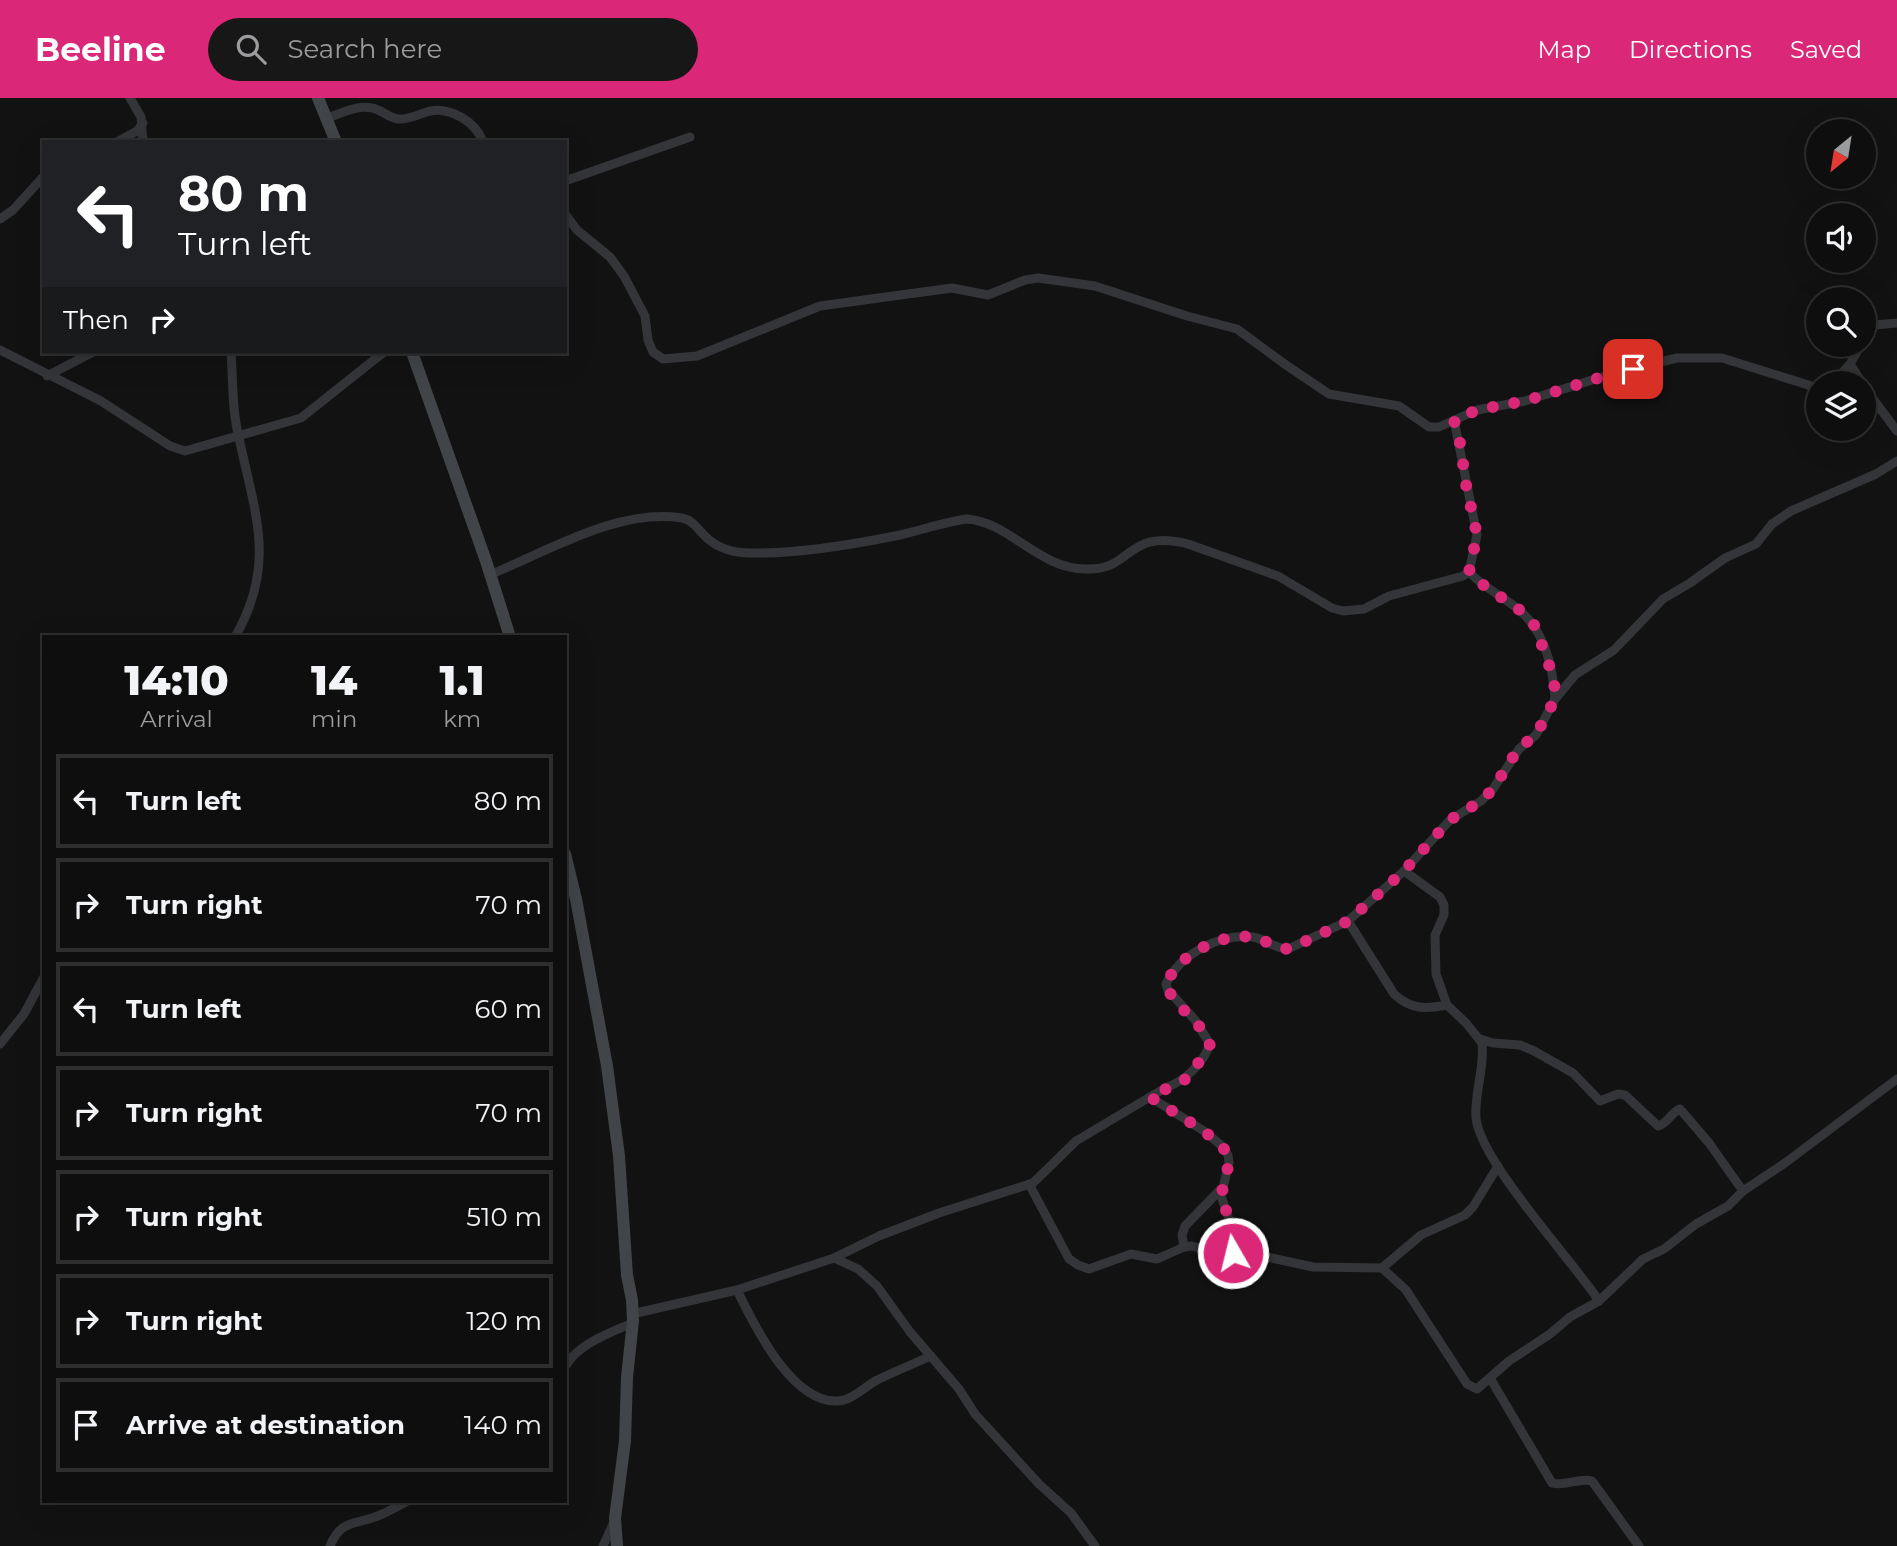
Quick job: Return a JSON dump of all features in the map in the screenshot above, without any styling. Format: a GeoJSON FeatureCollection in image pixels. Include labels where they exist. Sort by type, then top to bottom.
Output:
{"type":"FeatureCollection","features":[{"type":"Feature","properties":{"kind":"street"},"geometry":{"type":"LineString","coordinates":[[130,98],[143,123],[143,140]]}},
{"type":"Feature","properties":{"kind":"street"},"geometry":{"type":"LineString","coordinates":[[318,98],[332,140]]}},
{"type":"Feature","properties":{"kind":"street"},"geometry":{"type":"LineString","coordinates":[[326,119],[368,107],[395,119],[444,111],[470,123],[480,133],[482,140]]}},
{"type":"Feature","properties":{"kind":"street"},"geometry":{"type":"LineString","coordinates":[[121,140],[138,131],[143,123]]}},
{"type":"Feature","properties":{"kind":"street"},"geometry":{"type":"LineString","coordinates":[[567,180],[690,137]]}},
{"type":"Feature","properties":{"kind":"street"},"geometry":{"type":"LineString","coordinates":[[0,219],[13,210],[42,178]]}},
{"type":"Feature","properties":{"kind":"street"},"geometry":{"type":"LineString","coordinates":[[567,217],[577,230],[610,257],[624,276],[645,316],[653,352],[663,359],[697,356],[795,315],[837,303],[951,288],[988,295],[1025,280],[1055,279],[1113,291],[1175,313],[1237,329],[1329,394],[1399,407],[1429,427],[1439,427],[1477,410],[1525,401],[1618,372],[1677,358],[1722,358],[1806,384]]}},
{"type":"Feature","properties":{"kind":"street"},"geometry":{"type":"LineString","coordinates":[[1876,325],[1897,323]]}},
{"type":"Feature","properties":{"kind":"street"},"geometry":{"type":"LineString","coordinates":[[0,351],[101,401],[178,450],[185,451],[301,418],[381,354]]}},
{"type":"Feature","properties":{"kind":"street"},"geometry":{"type":"LineString","coordinates":[[47,376],[89,354]]}},
{"type":"Feature","properties":{"kind":"street"},"geometry":{"type":"LineString","coordinates":[[231,354],[238,435],[261,541],[256,589],[246,619],[236,635]]}},
{"type":"Feature","properties":{"kind":"street"},"geometry":{"type":"LineString","coordinates":[[413,354],[509,635]]}},
{"type":"Feature","properties":{"kind":"street"},"geometry":{"type":"LineString","coordinates":[[1844,371],[1854,357]]}},
{"type":"Feature","properties":{"kind":"street"},"geometry":{"type":"LineString","coordinates":[[1850,364],[1854,371]]}},
{"type":"Feature","properties":{"kind":"street"},"geometry":{"type":"LineString","coordinates":[[1876,403],[1897,432]]}},
{"type":"Feature","properties":{"kind":"street"},"geometry":{"type":"LineString","coordinates":[[489,575],[589,532],[614,524],[659,518],[688,520],[708,539],[725,549],[753,553],[850,544],[956,521],[977,520],[1051,562],[1087,570],[1119,562],[1138,546],[1149,542],[1174,540],[1278,576],[1332,608],[1343,611],[1364,609],[1389,596],[1444,582],[1469,572],[1477,535],[1454,420]]}},
{"type":"Feature","properties":{"kind":"street"},"geometry":{"type":"LineString","coordinates":[[242,450],[251,433]]}},
{"type":"Feature","properties":{"kind":"street"},"geometry":{"type":"LineString","coordinates":[[567,1364],[593,1342],[632,1319],[737,1290],[834,1258],[913,1223],[974,1200],[1029,1184],[1045,1174],[1076,1141],[1186,1079],[1210,1044],[1166,984],[1170,974],[1183,961],[1199,949],[1235,938],[1251,937],[1282,949],[1289,949],[1348,921],[1404,871],[1450,820],[1481,801],[1493,789],[1518,749],[1536,735],[1555,699],[1575,675],[1614,650],[1663,599],[1725,558],[1756,544],[1772,524],[1791,511],[1876,474],[1897,461]]}},
{"type":"Feature","properties":{"kind":"street"},"geometry":{"type":"LineString","coordinates":[[1469,572],[1521,611],[1535,626],[1554,679],[1555,699]]}},
{"type":"Feature","properties":{"kind":"street"},"geometry":{"type":"LineString","coordinates":[[567,862],[607,1066],[619,1156],[632,1319],[625,1441],[615,1518],[617,1546]]}},
{"type":"Feature","properties":{"kind":"street"},"geometry":{"type":"LineString","coordinates":[[1404,871],[1440,897],[1444,905],[1444,915],[1435,935],[1436,974],[1447,1005],[1480,1039],[1483,1048],[1476,1118],[1485,1143],[1498,1167],[1599,1301]]}},
{"type":"Feature","properties":{"kind":"street"},"geometry":{"type":"LineString","coordinates":[[1348,921],[1399,999],[1418,1009],[1447,1005]]}},
{"type":"Feature","properties":{"kind":"street"},"geometry":{"type":"LineString","coordinates":[[0,1044],[24,1014],[42,981]]}},
{"type":"Feature","properties":{"kind":"street"},"geometry":{"type":"LineString","coordinates":[[1480,1039],[1520,1045],[1534,1051],[1573,1073],[1600,1101],[1618,1094],[1625,1095],[1658,1126],[1680,1109],[1709,1143],[1743,1191]]}},
{"type":"Feature","properties":{"kind":"street"},"geometry":{"type":"LineString","coordinates":[[1029,1184],[1069,1259],[1083,1268],[1089,1269],[1131,1254],[1162,1258],[1184,1247],[1199,1247],[1215,1252],[1313,1266],[1382,1268],[1394,1276],[1405,1290],[1467,1384],[1477,1389],[1509,1361],[1570,1317],[1599,1301],[1643,1259],[1657,1253],[1696,1224],[1728,1206],[1743,1191],[1897,1079]]}},
{"type":"Feature","properties":{"kind":"street"},"geometry":{"type":"LineString","coordinates":[[1150,1097],[1204,1131],[1222,1146],[1228,1155],[1229,1163],[1221,1189],[1222,1203],[1230,1222],[1233,1253]]}},
{"type":"Feature","properties":{"kind":"street"},"geometry":{"type":"LineString","coordinates":[[1382,1268],[1421,1235],[1465,1215],[1498,1167]]}},
{"type":"Feature","properties":{"kind":"street"},"geometry":{"type":"LineString","coordinates":[[1184,1247],[1182,1236],[1185,1226],[1221,1189]]}},
{"type":"Feature","properties":{"kind":"street"},"geometry":{"type":"LineString","coordinates":[[834,1258],[858,1269],[877,1286],[994,1437],[1071,1513],[1095,1546]]}},
{"type":"Feature","properties":{"kind":"street"},"geometry":{"type":"LineString","coordinates":[[737,1290],[763,1341],[799,1384],[816,1398],[848,1398],[874,1382],[931,1356]]}},
{"type":"Feature","properties":{"kind":"street"},"geometry":{"type":"LineString","coordinates":[[1490,1378],[1552,1483],[1577,1483],[1587,1479],[1592,1481],[1639,1546]]}},
{"type":"Feature","properties":{"kind":"street"},"geometry":{"type":"LineString","coordinates":[[330,1546],[338,1530],[350,1523],[375,1517],[404,1503]]}},
{"type":"Feature","properties":{"kind":"street"},"geometry":{"type":"LineString","coordinates":[[603,1546],[615,1518]]}},
{"type":"Feature","properties":{"kind":"route"},"geometry":{"type":"LineString","coordinates":[[1233,1253],[1230,1222],[1221,1196],[1229,1163],[1228,1155],[1222,1146],[1204,1131],[1150,1097],[1186,1079],[1210,1044],[1195,1020],[1168,990],[1166,984],[1170,974],[1199,949],[1217,942],[1251,937],[1282,949],[1289,949],[1348,921],[1404,871],[1450,820],[1481,801],[1493,789],[1518,749],[1536,735],[1555,699],[1554,679],[1535,626],[1521,611],[1469,572],[1477,535],[1454,420],[1477,410],[1525,401],[1633,369]]}}]}
